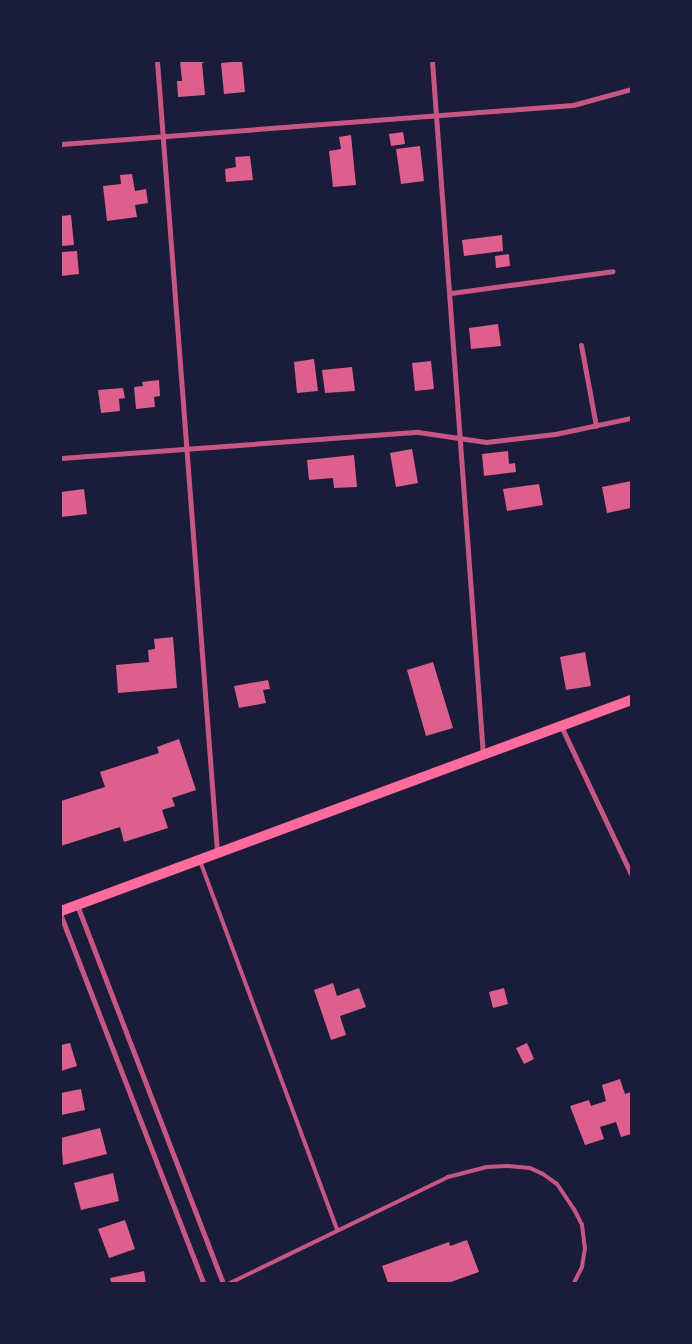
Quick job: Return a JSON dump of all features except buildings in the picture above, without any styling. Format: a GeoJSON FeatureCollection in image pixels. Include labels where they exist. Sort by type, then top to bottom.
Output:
{"type":"FeatureCollection","features":[{"type":"Feature","properties":{"kind":"main road"},"geometry":{"type":"LineString","coordinates":[[61,911],[631,700]]}},
{"type":"Feature","properties":{"kind":"street"},"geometry":{"type":"LineString","coordinates":[[157,61],[217,852]]}},
{"type":"Feature","properties":{"kind":"street"},"geometry":{"type":"LineString","coordinates":[[432,61],[451,294],[483,755]]}},
{"type":"Feature","properties":{"kind":"street"},"geometry":{"type":"LineString","coordinates":[[61,144],[572,105],[631,89]]}},
{"type":"Feature","properties":{"kind":"street"},"geometry":{"type":"LineString","coordinates":[[451,294],[613,271]]}},
{"type":"Feature","properties":{"kind":"street"},"geometry":{"type":"LineString","coordinates":[[581,345],[596,426]]}},
{"type":"Feature","properties":{"kind":"street"},"geometry":{"type":"LineString","coordinates":[[61,458],[418,432],[486,442],[596,426],[631,418]]}},
{"type":"Feature","properties":{"kind":"street"},"geometry":{"type":"LineString","coordinates":[[561,726],[631,874]]}},
{"type":"Feature","properties":{"kind":"street"},"geometry":{"type":"LineString","coordinates":[[77,905],[224,1283]]}},
{"type":"Feature","properties":{"kind":"street"},"geometry":{"type":"LineString","coordinates":[[61,916],[203,1283]]}},
{"type":"Feature","properties":{"kind":"lane"},"geometry":{"type":"LineString","coordinates":[[199,859],[338,1230]]}},
{"type":"Feature","properties":{"kind":"lane"},"geometry":{"type":"LineString","coordinates":[[230,1283],[410,1194],[468,1171],[487,1167],[530,1168],[557,1184],[582,1225],[584,1259],[574,1283]]}}]}
